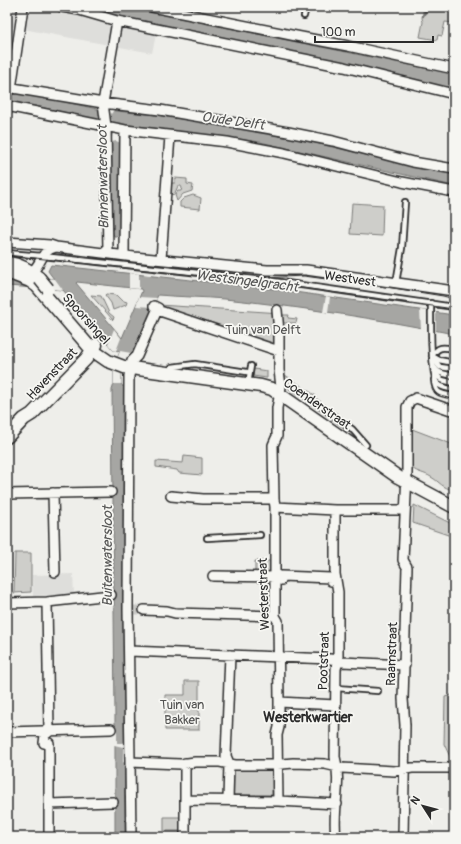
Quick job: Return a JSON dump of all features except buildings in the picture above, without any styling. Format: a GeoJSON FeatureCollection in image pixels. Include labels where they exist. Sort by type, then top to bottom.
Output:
{"type":"FeatureCollection","features":[{"type":"Feature","properties":{"kind":"street"},"geometry":{"type":"LineString","coordinates":[[23,7],[9,88],[104,106],[160,110],[294,133],[333,141],[413,162],[454,169]]}},
{"type":"Feature","properties":{"kind":"street"},"geometry":{"type":"LineString","coordinates":[[62,7],[79,8],[117,21],[344,67],[454,94]]}},
{"type":"Feature","properties":{"kind":"street"},"geometry":{"type":"LineString","coordinates":[[152,7],[301,35],[348,46],[454,65]]}},
{"type":"Feature","properties":{"kind":"street"},"geometry":{"type":"LineString","coordinates":[[108,253],[108,125],[104,106],[117,21]]}},
{"type":"Feature","properties":{"kind":"street"},"geometry":{"type":"LineString","coordinates":[[7,106],[108,125],[124,130],[226,142],[284,153],[402,182],[454,192]]}},
{"type":"Feature","properties":{"kind":"street"},"geometry":{"type":"LineString","coordinates":[[124,130],[124,255]]}},
{"type":"Feature","properties":{"kind":"street"},"geometry":{"type":"LineString","coordinates":[[161,259],[170,136]]}},
{"type":"Feature","properties":{"kind":"street","name":"Westvest"},"geometry":{"type":"LineString","coordinates":[[7,242],[50,245],[124,255],[267,270],[306,270],[454,291]]}},
{"type":"Feature","properties":{"kind":"street"},"geometry":{"type":"LineString","coordinates":[[33,244],[42,251],[42,256]]}},
{"type":"Feature","properties":{"kind":"street"},"geometry":{"type":"LineString","coordinates":[[40,281],[36,268],[42,256],[48,250],[56,247]]}},
{"type":"Feature","properties":{"kind":"street"},"geometry":{"type":"LineString","coordinates":[[13,263],[23,267],[40,281],[30,281],[11,271],[13,263]]}},
{"type":"Feature","properties":{"kind":"street","name":"Spoorsingel"},"geometry":{"type":"LineString","coordinates":[[40,281],[102,358],[125,363]]}},
{"type":"Feature","properties":{"kind":"street"},"geometry":{"type":"LineString","coordinates":[[131,837],[129,376],[125,363],[137,356],[155,308],[279,351]]}},
{"type":"Feature","properties":{"kind":"street","name":"Westerstraat"},"geometry":{"type":"LineString","coordinates":[[277,310],[280,332],[279,370],[281,391],[277,408],[277,436],[273,445],[275,503],[272,535],[277,579],[275,616],[278,621],[279,657],[279,726],[277,735],[278,801]]}},
{"type":"Feature","properties":{"kind":"street","name":"Havenstraat"},"geometry":{"type":"LineString","coordinates":[[7,437],[24,419],[32,414],[55,392],[86,360],[94,348]]}},
{"type":"Feature","properties":{"kind":"street","name":"Coenderstraat"},"geometry":{"type":"LineString","coordinates":[[125,363],[249,375],[266,387],[297,397],[366,445],[406,477],[454,498]]}},
{"type":"Feature","properties":{"kind":"street","name":"Coenderstraat"},"geometry":{"type":"LineString","coordinates":[[125,363],[249,375]]}},
{"type":"Feature","properties":{"kind":"street","name":"Coenderstraat"},"geometry":{"type":"LineString","coordinates":[[281,391],[406,477],[454,507]]}},
{"type":"Feature","properties":{"kind":"street","name":"Raamstraat"},"geometry":{"type":"LineString","coordinates":[[403,837],[407,567],[403,560],[406,477],[406,410],[413,398],[454,411]]}},
{"type":"Feature","properties":{"kind":"street"},"geometry":{"type":"LineString","coordinates":[[7,494],[111,492]]}},
{"type":"Feature","properties":{"kind":"street"},"geometry":{"type":"LineString","coordinates":[[53,493],[55,572]]}},
{"type":"Feature","properties":{"kind":"street"},"geometry":{"type":"LineString","coordinates":[[171,496],[275,503],[335,510],[405,510]]}},
{"type":"Feature","properties":{"kind":"street","name":"Pootstraat"},"geometry":{"type":"LineString","coordinates":[[335,510],[334,580],[338,592],[338,660],[336,669],[335,757],[337,767],[336,837]]}},
{"type":"Feature","properties":{"kind":"street"},"geometry":{"type":"LineString","coordinates":[[213,576],[277,579],[281,576],[331,578],[334,580]]}},
{"type":"Feature","properties":{"kind":"street"},"geometry":{"type":"LineString","coordinates":[[7,603],[47,602],[111,595]]}},
{"type":"Feature","properties":{"kind":"street"},"geometry":{"type":"LineString","coordinates":[[47,602],[49,732],[45,735],[44,743],[49,743],[49,837]]}},
{"type":"Feature","properties":{"kind":"street"},"geometry":{"type":"LineString","coordinates":[[144,610],[167,611],[175,613],[275,616]]}},
{"type":"Feature","properties":{"kind":"street"},"geometry":{"type":"LineString","coordinates":[[129,652],[279,657],[405,665]]}},
{"type":"Feature","properties":{"kind":"street"},"geometry":{"type":"LineString","coordinates":[[228,800],[229,763],[226,756],[230,655]]}},
{"type":"Feature","properties":{"kind":"street"},"geometry":{"type":"LineString","coordinates":[[279,702],[336,705]]}},
{"type":"Feature","properties":{"kind":"street"},"geometry":{"type":"LineString","coordinates":[[7,732],[49,732],[111,729]]}},
{"type":"Feature","properties":{"kind":"street"},"geometry":{"type":"LineString","coordinates":[[130,762],[195,762],[243,765],[272,765],[278,763],[319,764],[337,767],[394,771],[412,768],[454,768]]}},
{"type":"Feature","properties":{"kind":"street"},"geometry":{"type":"LineString","coordinates":[[185,763],[185,837]]}},
{"type":"Feature","properties":{"kind":"street"},"geometry":{"type":"LineString","coordinates":[[185,800],[278,801],[337,804]]}},
{"type":"Feature","properties":{"kind":"street"},"geometry":{"type":"LineString","coordinates":[[49,804],[113,802]]}},
{"type":"Feature","properties":{"kind":"lane"},"geometry":{"type":"LineString","coordinates":[[304,16],[306,7]]}},
{"type":"Feature","properties":{"kind":"lane"},"geometry":{"type":"LineString","coordinates":[[396,283],[402,248],[405,202]]}},
{"type":"Feature","properties":{"kind":"lane","name":"Westvest"},"geometry":{"type":"LineString","coordinates":[[7,253],[273,281],[454,307]]}},
{"type":"Feature","properties":{"kind":"lane"},"geometry":{"type":"LineString","coordinates":[[107,263],[108,253]]}},
{"type":"Feature","properties":{"kind":"lane"},"geometry":{"type":"LineString","coordinates":[[123,265],[124,255]]}},
{"type":"Feature","properties":{"kind":"lane"},"geometry":{"type":"LineString","coordinates":[[431,303],[431,338],[435,388],[437,391],[446,395],[454,396]]}},
{"type":"Feature","properties":{"kind":"lane"},"geometry":{"type":"LineString","coordinates":[[432,356],[437,348],[441,347],[454,349]]}},
{"type":"Feature","properties":{"kind":"lane"},"geometry":{"type":"LineString","coordinates":[[432,356],[439,360],[454,363]]}},
{"type":"Feature","properties":{"kind":"lane"},"geometry":{"type":"LineString","coordinates":[[432,356],[440,367],[454,370]]}},
{"type":"Feature","properties":{"kind":"lane"},"geometry":{"type":"LineString","coordinates":[[433,365],[440,373],[454,376]]}},
{"type":"Feature","properties":{"kind":"lane"},"geometry":{"type":"LineString","coordinates":[[434,372],[436,376],[442,380],[454,383]]}},
{"type":"Feature","properties":{"kind":"lane"},"geometry":{"type":"LineString","coordinates":[[434,378],[440,386],[454,390]]}},
{"type":"Feature","properties":{"kind":"lane"},"geometry":{"type":"LineString","coordinates":[[313,401],[352,429],[366,445]]}},
{"type":"Feature","properties":{"kind":"lane"},"geometry":{"type":"LineString","coordinates":[[207,538],[260,535]]}},
{"type":"Feature","properties":{"kind":"lane"},"geometry":{"type":"LineString","coordinates":[[336,688],[378,691]]}},
{"type":"Feature","properties":{"kind":"shaded area"},"geometry":{"type":"Polygon","coordinates":[[[7,7],[162,7],[152,53],[7,26],[7,7]]]}},
{"type":"Feature","properties":{"kind":"shaded area"},"geometry":{"type":"Polygon","coordinates":[[[91,7],[126,7],[454,74],[454,89],[349,64],[139,21],[91,7]]]}},
{"type":"Feature","properties":{"kind":"shaded area"},"geometry":{"type":"Polygon","coordinates":[[[7,89],[97,109],[155,115],[230,126],[290,137],[454,174],[454,186],[260,142],[122,124],[122,232],[120,236],[114,236],[111,227],[111,145],[114,123],[7,100],[7,89]]]}},
{"type":"Feature","properties":{"kind":"shaded area"},"geometry":{"type":"Polygon","coordinates":[[[51,265],[274,289],[454,315],[454,334],[368,318],[283,306],[225,299],[158,295],[133,354],[131,353],[121,373],[121,384],[124,388],[125,837],[115,837],[112,390],[114,384],[114,368],[120,351],[113,350],[63,290],[7,286],[7,276],[54,279],[48,271],[51,265]],[[76,283],[122,338],[142,291],[141,289],[76,283]]]}},
{"type":"Feature","properties":{"kind":"shaded area"},"geometry":{"type":"Polygon","coordinates":[[[73,574],[74,595],[33,596],[32,575],[73,574]]]}},
{"type":"Feature","properties":{"kind":"green space"},"geometry":{"type":"Polygon","coordinates":[[[424,7],[454,7],[454,23],[445,22],[442,36],[438,35],[437,40],[420,37],[424,7]]]}},
{"type":"Feature","properties":{"kind":"green space"},"geometry":{"type":"Polygon","coordinates":[[[7,45],[11,45],[7,75],[7,45]]]}},
{"type":"Feature","properties":{"kind":"green space"},"geometry":{"type":"Polygon","coordinates":[[[175,178],[187,179],[187,184],[193,185],[192,191],[183,194],[177,201],[175,195],[178,191],[181,191],[182,188],[181,186],[178,186],[174,195],[171,194],[171,183],[175,183],[175,178]]]}},
{"type":"Feature","properties":{"kind":"green space"},"geometry":{"type":"Polygon","coordinates":[[[193,195],[201,198],[200,209],[180,207],[180,202],[184,198],[193,195]]]}},
{"type":"Feature","properties":{"kind":"green space"},"geometry":{"type":"Polygon","coordinates":[[[352,203],[383,205],[382,236],[350,234],[352,203]]]}},
{"type":"Feature","properties":{"kind":"green space"},"geometry":{"type":"Polygon","coordinates":[[[91,295],[101,296],[109,313],[114,317],[113,320],[91,295]]]}},
{"type":"Feature","properties":{"kind":"green space"},"geometry":{"type":"Polygon","coordinates":[[[105,295],[116,295],[121,300],[127,302],[126,305],[113,310],[111,303],[105,295]]]}},
{"type":"Feature","properties":{"kind":"green space","name":"Tuin van Delft"},"geometry":{"type":"Polygon","coordinates":[[[159,305],[281,313],[281,315],[289,315],[288,318],[297,319],[296,323],[281,323],[281,354],[158,313],[159,305]]]}},
{"type":"Feature","properties":{"kind":"green space"},"geometry":{"type":"Polygon","coordinates":[[[254,369],[267,371],[267,378],[253,376],[254,369]]]}},
{"type":"Feature","properties":{"kind":"green space"},"geometry":{"type":"Polygon","coordinates":[[[285,375],[316,396],[311,404],[285,386],[285,375]]]}},
{"type":"Feature","properties":{"kind":"green space"},"geometry":{"type":"Polygon","coordinates":[[[412,429],[454,445],[454,490],[441,485],[429,476],[412,468],[412,429]]]}},
{"type":"Feature","properties":{"kind":"green space"},"geometry":{"type":"Polygon","coordinates":[[[184,456],[202,458],[202,475],[179,473],[177,470],[156,467],[156,461],[183,463],[184,456]]]}},
{"type":"Feature","properties":{"kind":"green space"},"geometry":{"type":"Polygon","coordinates":[[[414,505],[454,525],[454,537],[413,523],[414,505]]]}},
{"type":"Feature","properties":{"kind":"green space"},"geometry":{"type":"Polygon","coordinates":[[[15,553],[31,553],[31,592],[14,593],[15,553]]]}},
{"type":"Feature","properties":{"kind":"green space"},"geometry":{"type":"Polygon","coordinates":[[[255,561],[272,561],[273,569],[264,574],[255,574],[255,561]]]}},
{"type":"Feature","properties":{"kind":"green space","name":"Tuin van Bakker"},"geometry":{"type":"Polygon","coordinates":[[[185,681],[199,681],[199,730],[165,730],[165,695],[185,695],[185,681]]]}},
{"type":"Feature","properties":{"kind":"green space"},"geometry":{"type":"Polygon","coordinates":[[[454,694],[454,761],[452,761],[444,744],[445,697],[454,694]]]}},
{"type":"Feature","properties":{"kind":"green space"},"geometry":{"type":"Polygon","coordinates":[[[232,769],[272,770],[272,795],[232,795],[232,769]]]}},
{"type":"Feature","properties":{"kind":"green space"},"geometry":{"type":"Polygon","coordinates":[[[164,817],[181,817],[181,831],[164,831],[164,817]]]}},
{"type":"Feature","properties":{"kind":"pier"},"geometry":{"type":"Polygon","coordinates":[[[97,109],[114,110],[111,114],[111,119],[114,123],[95,119],[98,119],[100,115],[100,110],[97,109]]]}},
{"type":"Feature","properties":{"kind":"pier"},"geometry":{"type":"Polygon","coordinates":[[[114,123],[122,124],[122,146],[121,143],[116,141],[112,142],[111,145],[114,123]]]}},
{"type":"Feature","properties":{"kind":"pier"},"geometry":{"type":"Polygon","coordinates":[[[129,273],[139,274],[139,289],[129,288],[129,273]]]}},
{"type":"Feature","properties":{"kind":"pier"},"geometry":{"type":"Polygon","coordinates":[[[7,275],[55,279],[63,290],[28,287],[7,275]]]}},
{"type":"Feature","properties":{"kind":"pier"},"geometry":{"type":"Polygon","coordinates":[[[326,296],[330,297],[328,312],[323,312],[326,296]]]}},
{"type":"Feature","properties":{"kind":"pier"},"geometry":{"type":"Polygon","coordinates":[[[139,297],[157,298],[153,307],[136,306],[139,297]]]}},
{"type":"Feature","properties":{"kind":"pier"},"geometry":{"type":"Polygon","coordinates":[[[420,310],[436,312],[436,332],[421,329],[420,310]]]}},
{"type":"Feature","properties":{"kind":"pier"},"geometry":{"type":"Polygon","coordinates":[[[114,329],[121,338],[116,351],[113,350],[108,344],[114,329]]]}},
{"type":"Feature","properties":{"kind":"pier"},"geometry":{"type":"Polygon","coordinates":[[[120,351],[131,353],[121,373],[121,384],[114,384],[114,368],[120,351]]]}},
{"type":"Feature","properties":{"kind":"pier"},"geometry":{"type":"Polygon","coordinates":[[[114,726],[117,728],[117,743],[124,743],[126,745],[126,764],[123,762],[123,747],[114,745],[114,726]]]}},
{"type":"Feature","properties":{"kind":"waterway"},"geometry":{"type":"LineString","coordinates":[[423,16],[428,7]]}},
{"type":"Feature","properties":{"kind":"waterway"},"geometry":{"type":"LineString","coordinates":[[439,7],[449,10],[454,7]]}},
{"type":"Feature","properties":{"kind":"tunnel"},"geometry":{"type":"LineString","coordinates":[[134,610],[144,610]]}},
{"type":"Feature","properties":{"kind":"tram line"},"geometry":{"type":"LineString","coordinates":[[7,255],[260,282],[454,309]]}},
{"type":"Feature","properties":{"kind":"tram line"},"geometry":{"type":"LineString","coordinates":[[261,278],[304,276],[393,288],[454,299]]}},
{"type":"Feature","properties":{"kind":"district","name":"Westerkwartier"},"geometry":{"type":"Point","coordinates":[308,717]}},
{"type":"Feature","properties":{"kind":"water label","name":"Oude Delft"},"geometry":{"type":"Point","coordinates":[233,121]}},
{"type":"Feature","properties":{"kind":"water label","name":"Binnenwatersloot"},"geometry":{"type":"Point","coordinates":[103,177]}},
{"type":"Feature","properties":{"kind":"water label","name":"Westsingelgracht"},"geometry":{"type":"Point","coordinates":[247,281]}},
{"type":"Feature","properties":{"kind":"water label","name":"Buitenwatersloot"},"geometry":{"type":"Point","coordinates":[107,556]}}]}
